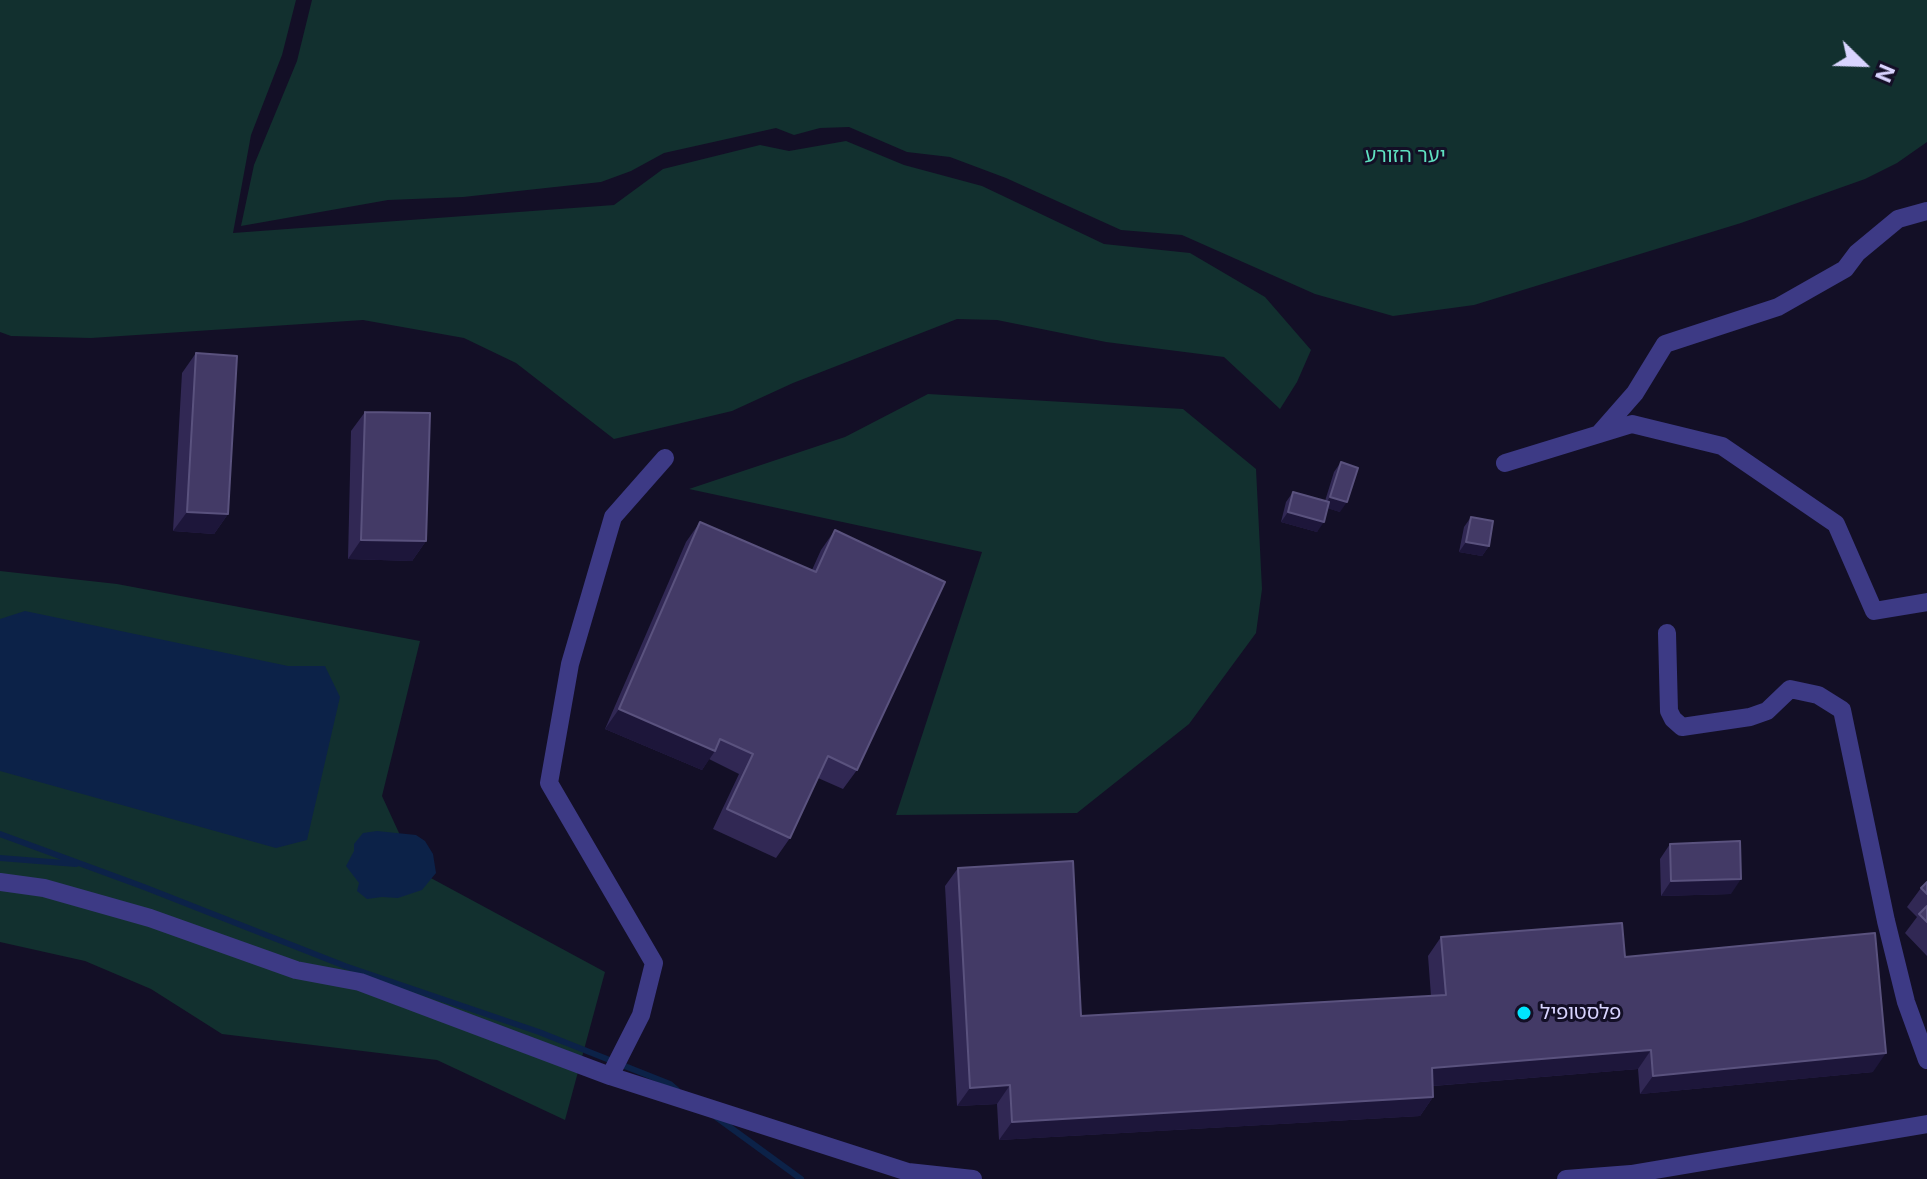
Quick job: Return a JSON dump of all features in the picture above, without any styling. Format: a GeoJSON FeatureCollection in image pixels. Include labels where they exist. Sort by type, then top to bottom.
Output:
{"type":"FeatureCollection","features":[{"type":"Feature","properties":{"kind":"street"},"geometry":{"type":"LineString","coordinates":[[1599,434],[1635,393],[1665,344],[1778,307],[1845,269],[1857,253],[1898,219],[1927,211]]}},
{"type":"Feature","properties":{"kind":"street"},"geometry":{"type":"LineString","coordinates":[[1505,463],[1632,424],[1722,446],[1836,524],[1874,611],[1927,602]]}},
{"type":"Feature","properties":{"kind":"street"},"geometry":{"type":"LineString","coordinates":[[610,1076],[641,1015],[654,963],[549,783],[570,664],[613,517],[665,458]]}},
{"type":"Feature","properties":{"kind":"street"},"geometry":{"type":"LineString","coordinates":[[1667,633],[1669,711],[1682,727],[1759,714],[1767,711],[1790,689],[1818,695],[1842,710],[1906,1002],[1927,1060]]}},
{"type":"Feature","properties":{"kind":"street"},"geometry":{"type":"LineString","coordinates":[[0,882],[44,888],[150,918],[296,970],[360,982],[610,1076],[908,1172],[973,1179]]}},
{"type":"Feature","properties":{"kind":"street"},"geometry":{"type":"LineString","coordinates":[[1566,1179],[1631,1174],[1927,1124]]}},
{"type":"Feature","properties":{"kind":"green space"},"geometry":{"type":"Polygon","coordinates":[[[0,0],[296,0],[282,55],[251,135],[233,233],[614,205],[663,169],[760,145],[789,151],[846,141],[904,165],[982,186],[1104,244],[1190,253],[1265,297],[1311,350],[1297,382],[1280,409],[1224,357],[1106,342],[997,320],[957,319],[793,383],[732,411],[614,439],[516,363],[464,338],[363,320],[91,338],[11,336],[0,332],[0,0]]]}},
{"type":"Feature","properties":{"kind":"green space","name":"יער הזורע"},"geometry":{"type":"Polygon","coordinates":[[[312,0],[1927,0],[1927,142],[1897,163],[1865,179],[1741,223],[1474,305],[1393,316],[1315,294],[1182,235],[1121,230],[1006,178],[950,157],[907,152],[849,127],[820,128],[794,135],[776,128],[664,153],[631,171],[601,182],[463,197],[388,200],[241,226],[254,165],[297,61],[312,0]]]}},
{"type":"Feature","properties":{"kind":"green space"},"geometry":{"type":"Polygon","coordinates":[[[928,394],[1183,409],[1256,469],[1262,589],[1256,633],[1189,724],[1077,813],[896,815],[982,552],[689,489],[845,437],[928,394]]]}},
{"type":"Feature","properties":{"kind":"green space"},"geometry":{"type":"Polygon","coordinates":[[[0,571],[117,584],[420,641],[382,796],[416,870],[605,972],[565,1120],[437,1060],[222,1034],[151,989],[85,961],[0,942],[0,571]]]}},
{"type":"Feature","properties":{"kind":"water"},"geometry":{"type":"Polygon","coordinates":[[[25,611],[288,666],[325,666],[340,697],[307,840],[276,848],[0,771],[0,619],[25,611]]]}},
{"type":"Feature","properties":{"kind":"water"},"geometry":{"type":"Polygon","coordinates":[[[377,831],[416,835],[425,841],[433,854],[436,873],[422,890],[398,898],[367,899],[357,891],[359,883],[346,866],[354,844],[363,833],[377,831]]]}},
{"type":"Feature","properties":{"kind":"building"},"geometry":{"type":"Polygon","coordinates":[[[196,353],[237,356],[228,514],[187,512],[196,353]]]}},
{"type":"Feature","properties":{"kind":"building"},"geometry":{"type":"Polygon","coordinates":[[[365,412],[430,413],[426,541],[361,540],[365,412]]]}},
{"type":"Feature","properties":{"kind":"building"},"geometry":{"type":"Polygon","coordinates":[[[1341,462],[1358,468],[1347,502],[1330,497],[1341,462]]]}},
{"type":"Feature","properties":{"kind":"building"},"geometry":{"type":"Polygon","coordinates":[[[1293,492],[1329,502],[1324,522],[1288,512],[1293,492]]]}},
{"type":"Feature","properties":{"kind":"building"},"geometry":{"type":"Polygon","coordinates":[[[1471,517],[1493,521],[1489,546],[1466,542],[1471,517]]]}},
{"type":"Feature","properties":{"kind":"building"},"geometry":{"type":"Polygon","coordinates":[[[700,522],[816,572],[835,530],[945,582],[857,770],[828,756],[790,838],[727,809],[753,754],[720,739],[715,751],[619,709],[700,522]]]}},
{"type":"Feature","properties":{"kind":"building"},"geometry":{"type":"Polygon","coordinates":[[[1740,841],[1741,879],[1671,881],[1670,844],[1740,841]]]}},
{"type":"Feature","properties":{"kind":"building"},"geometry":{"type":"Polygon","coordinates":[[[1073,861],[1081,1016],[1446,995],[1441,937],[1622,923],[1625,957],[1875,933],[1886,1053],[1653,1076],[1651,1050],[1432,1068],[1433,1097],[1012,1122],[1010,1085],[970,1088],[958,868],[1073,861]]]}},
{"type":"Feature","properties":{"kind":"building"},"geometry":{"type":"Polygon","coordinates":[[[1927,906],[1927,922],[1919,914],[1927,906]]]}},
{"type":"Feature","properties":{"kind":"waterway"},"geometry":{"type":"LineString","coordinates":[[0,834],[345,966],[539,1032],[670,1084],[677,1090]]}},
{"type":"Feature","properties":{"kind":"waterway"},"geometry":{"type":"LineString","coordinates":[[0,858],[76,864]]}},
{"type":"Feature","properties":{"kind":"waterway"},"geometry":{"type":"LineString","coordinates":[[716,1117],[801,1179]]}},
{"type":"Feature","properties":{"kind":"place","name":"פלסטופיל"},"geometry":{"type":"Point","coordinates":[1524,1013]}}]}
